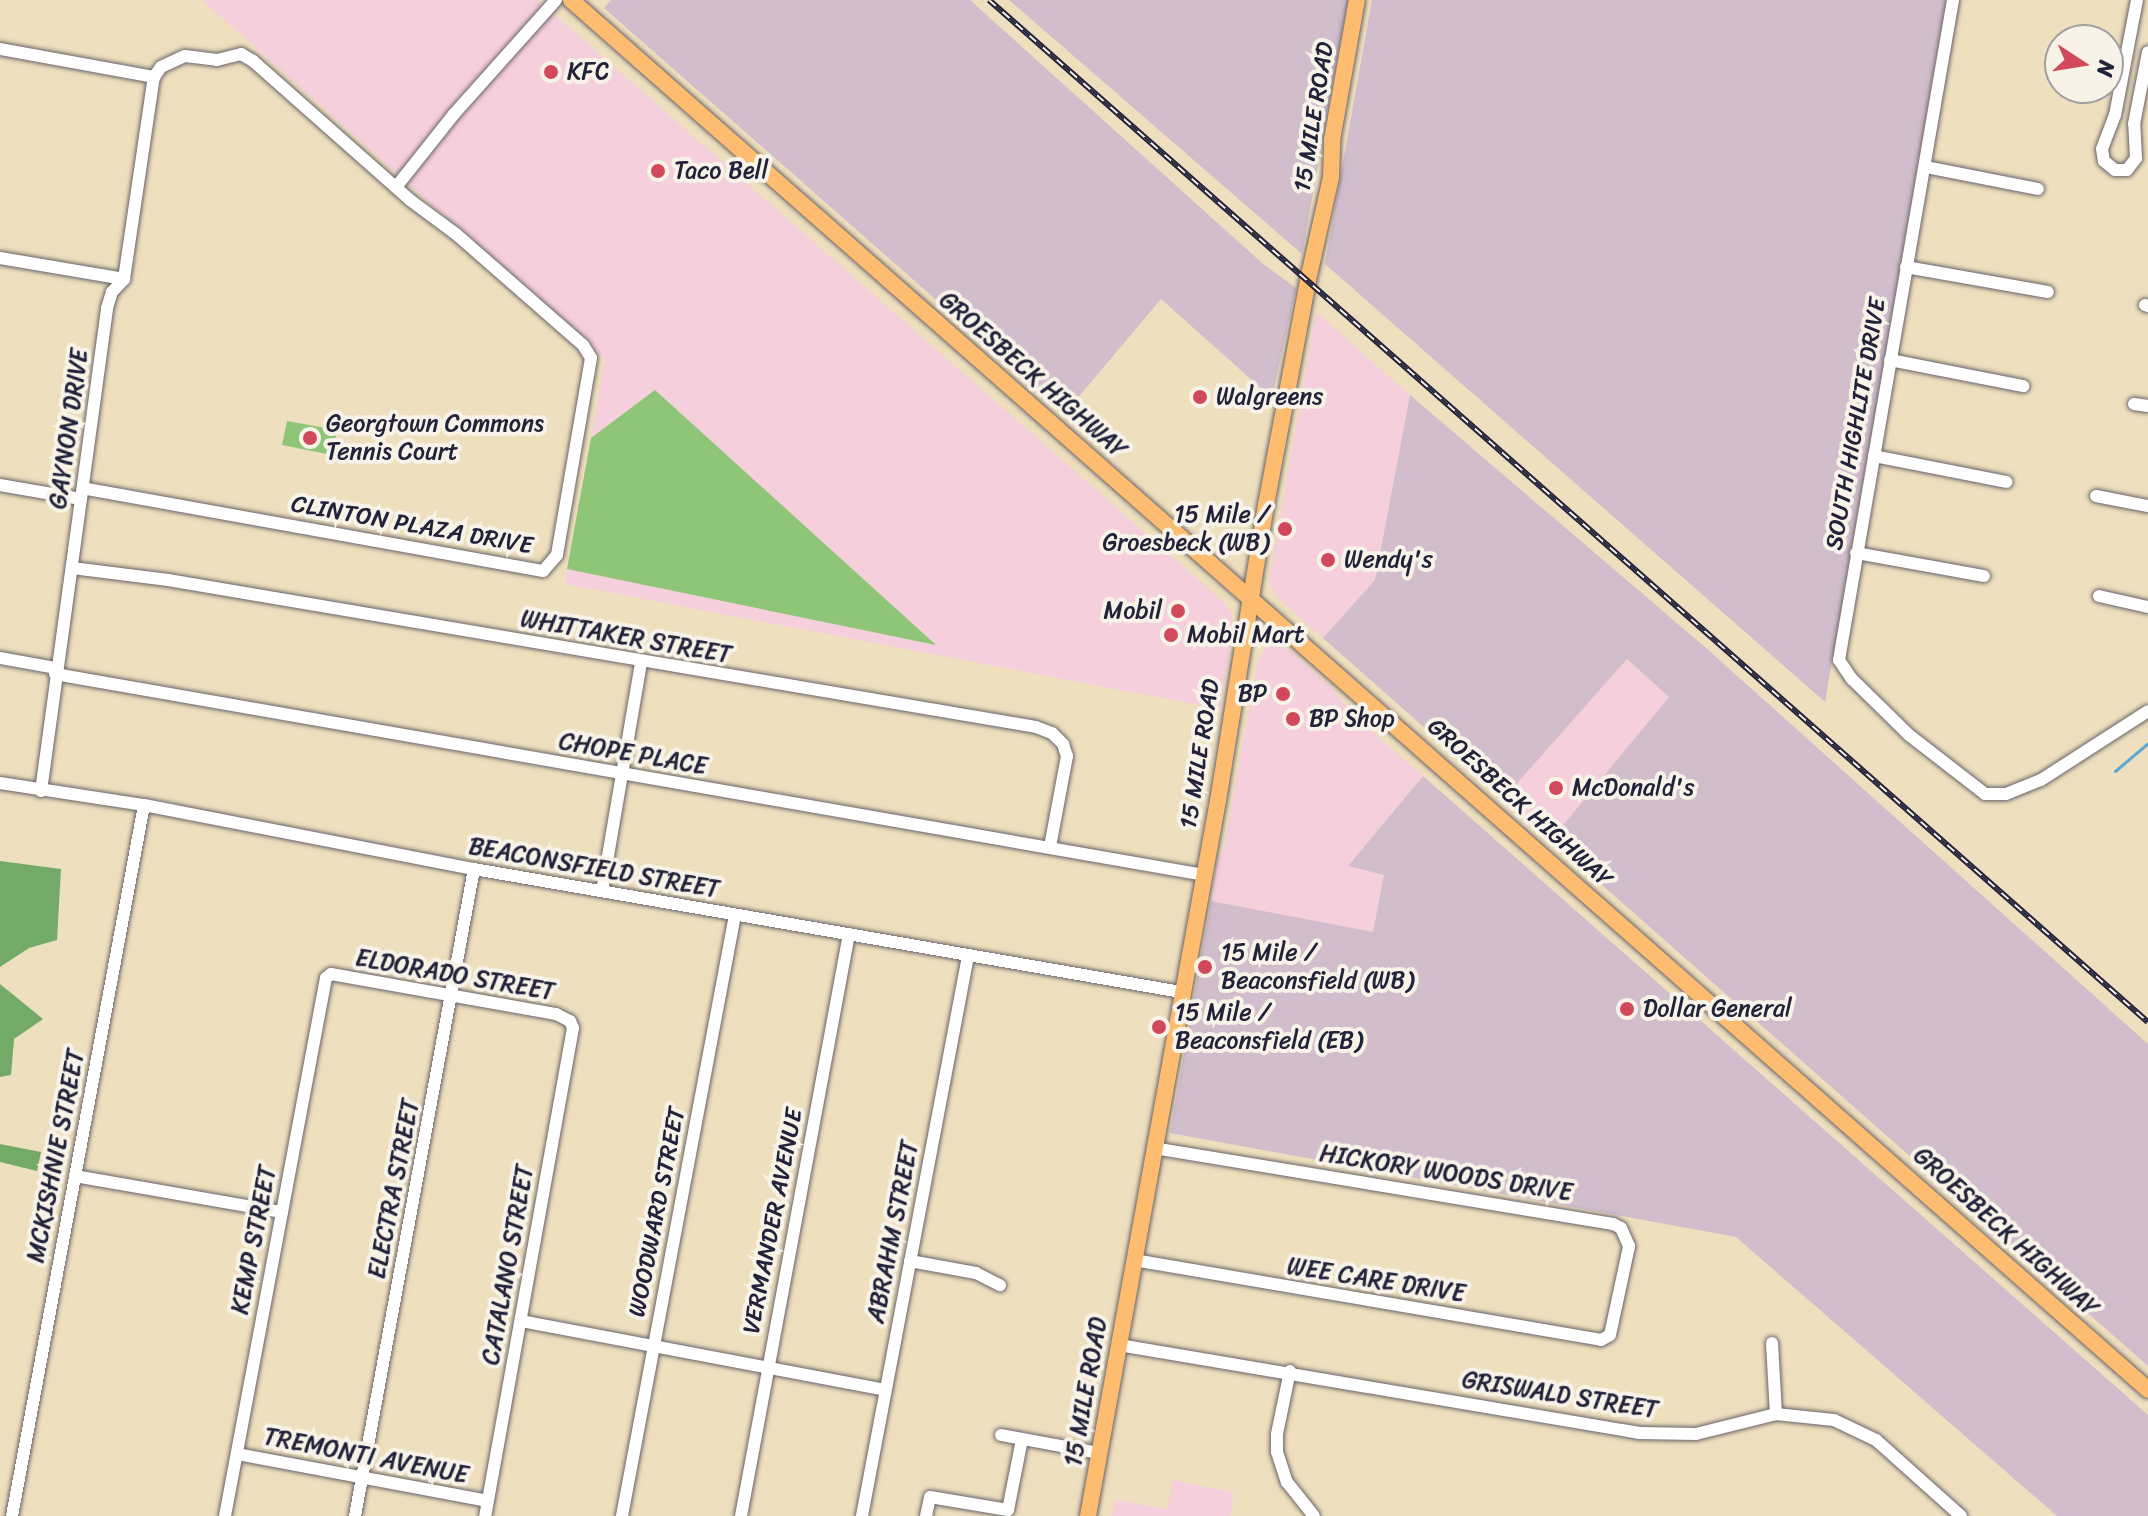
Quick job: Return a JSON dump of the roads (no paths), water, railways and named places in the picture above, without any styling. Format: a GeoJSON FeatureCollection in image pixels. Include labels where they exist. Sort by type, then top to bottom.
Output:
{"type":"FeatureCollection","features":[{"type":"Feature","properties":{"kind":"main road","name":"GROESBECK HIGHWAY"},"geometry":{"type":"LineString","coordinates":[[571,0],[2148,1390]]}},
{"type":"Feature","properties":{"kind":"main road","name":"15 MILE ROAD"},"geometry":{"type":"LineString","coordinates":[[1088,1516],[1204,875],[1250,596],[1308,280],[1331,177],[1332,140],[1357,0]]}},
{"type":"Feature","properties":{"kind":"street"},"geometry":{"type":"LineString","coordinates":[[396,187],[454,114],[556,0]]}},
{"type":"Feature","properties":{"kind":"street","name":"SOUTH HIGHLITE DRIVE"},"geometry":{"type":"LineString","coordinates":[[1953,0],[1839,660],[1852,679],[1909,735],[1985,794],[2006,794],[2041,780],[2148,711]]}},
{"type":"Feature","properties":{"kind":"street"},"geometry":{"type":"LineString","coordinates":[[2137,0],[2115,115],[2102,149],[2104,161],[2115,170],[2127,170],[2136,158],[2134,124],[2148,52]]}},
{"type":"Feature","properties":{"kind":"street"},"geometry":{"type":"LineString","coordinates":[[0,49],[154,77]]}},
{"type":"Feature","properties":{"kind":"street","name":"CLINTON PLAZA DRIVE"},"geometry":{"type":"LineString","coordinates":[[82,494],[538,572],[547,569],[557,555],[589,383],[588,352],[456,234],[396,187],[247,57],[234,54],[217,60],[185,56],[168,62],[154,77]]}},
{"type":"Feature","properties":{"kind":"street","name":"GAYNON DRIVE"},"geometry":{"type":"LineString","coordinates":[[41,791],[107,308],[112,292],[124,279],[154,77]]}},
{"type":"Feature","properties":{"kind":"street"},"geometry":{"type":"LineString","coordinates":[[1926,167],[2038,189]]}},
{"type":"Feature","properties":{"kind":"street"},"geometry":{"type":"LineString","coordinates":[[0,258],[124,279]]}},
{"type":"Feature","properties":{"kind":"street"},"geometry":{"type":"LineString","coordinates":[[1906,267],[2048,292]]}},
{"type":"Feature","properties":{"kind":"street"},"geometry":{"type":"LineString","coordinates":[[1890,360],[2023,386]]}},
{"type":"Feature","properties":{"kind":"street"},"geometry":{"type":"LineString","coordinates":[[2134,404],[2148,406]]}},
{"type":"Feature","properties":{"kind":"street"},"geometry":{"type":"LineString","coordinates":[[1874,456],[2006,482]]}},
{"type":"Feature","properties":{"kind":"street"},"geometry":{"type":"LineString","coordinates":[[0,485],[82,494]]}},
{"type":"Feature","properties":{"kind":"street"},"geometry":{"type":"LineString","coordinates":[[2096,496],[2148,506]]}},
{"type":"Feature","properties":{"kind":"street"},"geometry":{"type":"LineString","coordinates":[[1856,553],[1984,576]]}},
{"type":"Feature","properties":{"kind":"street","name":"WHITTAKER STREET"},"geometry":{"type":"LineString","coordinates":[[72,568],[168,580],[1045,729],[1063,744],[1067,756],[1050,847]]}},
{"type":"Feature","properties":{"kind":"street"},"geometry":{"type":"LineString","coordinates":[[2099,596],[2148,607]]}},
{"type":"Feature","properties":{"kind":"street","name":"CHOPE PLACE"},"geometry":{"type":"LineString","coordinates":[[0,658],[620,775],[1204,875]]}},
{"type":"Feature","properties":{"kind":"street"},"geometry":{"type":"LineString","coordinates":[[602,891],[641,662]]}},
{"type":"Feature","properties":{"kind":"street","name":"BEACONSFIELD STREET"},"geometry":{"type":"LineString","coordinates":[[0,783],[144,805],[474,869],[1181,992]]}},
{"type":"Feature","properties":{"kind":"street","name":"MCKISHNIE STREET"},"geometry":{"type":"LineString","coordinates":[[12,1516],[144,805]]}},
{"type":"Feature","properties":{"kind":"street","name":"ELECTRA STREET"},"geometry":{"type":"LineString","coordinates":[[355,1516],[474,869]]}},
{"type":"Feature","properties":{"kind":"street","name":"WOODWARD STREET"},"geometry":{"type":"LineString","coordinates":[[622,1516],[735,915]]}},
{"type":"Feature","properties":{"kind":"street","name":"VERMANDER AVENUE"},"geometry":{"type":"LineString","coordinates":[[741,1516],[849,934]]}},
{"type":"Feature","properties":{"kind":"street","name":"ABRAHM STREET"},"geometry":{"type":"LineString","coordinates":[[862,1516],[968,956]]}},
{"type":"Feature","properties":{"kind":"street","name":"ELDORADO STREET"},"geometry":{"type":"LineString","coordinates":[[331,974],[556,1014],[570,1021]]}},
{"type":"Feature","properties":{"kind":"street","name":"KEMP STREET"},"geometry":{"type":"LineString","coordinates":[[225,1516],[326,978],[331,974]]}},
{"type":"Feature","properties":{"kind":"street","name":"CATALANO STREET"},"geometry":{"type":"LineString","coordinates":[[485,1516],[572,1035],[570,1021]]}},
{"type":"Feature","properties":{"kind":"street","name":"HICKORY WOODS DRIVE"},"geometry":{"type":"LineString","coordinates":[[1154,1148],[1613,1224],[1621,1228],[1629,1246],[1610,1335]]}},
{"type":"Feature","properties":{"kind":"street"},"geometry":{"type":"LineString","coordinates":[[75,1176],[282,1212]]}},
{"type":"Feature","properties":{"kind":"street","name":"WEE CARE DRIVE"},"geometry":{"type":"LineString","coordinates":[[1134,1260],[1601,1340],[1610,1335]]}},
{"type":"Feature","properties":{"kind":"street"},"geometry":{"type":"LineString","coordinates":[[910,1261],[976,1273],[1000,1285]]}},
{"type":"Feature","properties":{"kind":"street"},"geometry":{"type":"LineString","coordinates":[[521,1321],[885,1390]]}},
{"type":"Feature","properties":{"kind":"street"},"geometry":{"type":"LineString","coordinates":[[1772,1343],[1776,1414]]}},
{"type":"Feature","properties":{"kind":"street","name":"GRISWALD STREET"},"geometry":{"type":"LineString","coordinates":[[1119,1345],[1290,1371],[1659,1435],[1696,1434],[1776,1414],[1834,1420],[1876,1440],[1961,1516]]}},
{"type":"Feature","properties":{"kind":"street"},"geometry":{"type":"LineString","coordinates":[[1290,1371],[1277,1452],[1287,1482],[1314,1516]]}},
{"type":"Feature","properties":{"kind":"street"},"geometry":{"type":"LineString","coordinates":[[1001,1435],[1099,1453]]}},
{"type":"Feature","properties":{"kind":"street"},"geometry":{"type":"LineString","coordinates":[[926,1516],[930,1497],[1008,1510],[1022,1439]]}},
{"type":"Feature","properties":{"kind":"street","name":"TREMONTI AVENUE"},"geometry":{"type":"LineString","coordinates":[[237,1454],[488,1501]]}},
{"type":"Feature","properties":{"kind":"waterway"},"geometry":{"type":"LineString","coordinates":[[2115,771],[2148,743]]}},
{"type":"Feature","properties":{"kind":"railway"},"geometry":{"type":"LineString","coordinates":[[989,0],[2148,1022]]}},
{"type":"Feature","properties":{"kind":"place","name":"KFC"},"geometry":{"type":"Point","coordinates":[551,72]}},
{"type":"Feature","properties":{"kind":"place","name":"Taco Bell"},"geometry":{"type":"Point","coordinates":[658,171]}},
{"type":"Feature","properties":{"kind":"place","name":"Walgreens"},"geometry":{"type":"Point","coordinates":[1200,397]}},
{"type":"Feature","properties":{"kind":"place","name":"Georgtown Commons Tennis Court"},"geometry":{"type":"Point","coordinates":[310,438]}},
{"type":"Feature","properties":{"kind":"place","name":"15 Mile / Groesbeck (WB)"},"geometry":{"type":"Point","coordinates":[1285,529]}},
{"type":"Feature","properties":{"kind":"place","name":"Wendy's"},"geometry":{"type":"Point","coordinates":[1328,560]}},
{"type":"Feature","properties":{"kind":"place","name":"Mobil"},"geometry":{"type":"Point","coordinates":[1178,611]}},
{"type":"Feature","properties":{"kind":"place","name":"Mobil Mart"},"geometry":{"type":"Point","coordinates":[1171,635]}},
{"type":"Feature","properties":{"kind":"place","name":"BP"},"geometry":{"type":"Point","coordinates":[1283,694]}},
{"type":"Feature","properties":{"kind":"place","name":"BP Shop"},"geometry":{"type":"Point","coordinates":[1293,719]}},
{"type":"Feature","properties":{"kind":"place","name":"McDonald's"},"geometry":{"type":"Point","coordinates":[1556,788]}},
{"type":"Feature","properties":{"kind":"place","name":"15 Mile / Beaconsfield (WB)"},"geometry":{"type":"Point","coordinates":[1205,967]}},
{"type":"Feature","properties":{"kind":"place","name":"Dollar General"},"geometry":{"type":"Point","coordinates":[1627,1009]}},
{"type":"Feature","properties":{"kind":"place","name":"15 Mile / Beaconsfield (EB)"},"geometry":{"type":"Point","coordinates":[1159,1027]}}]}
